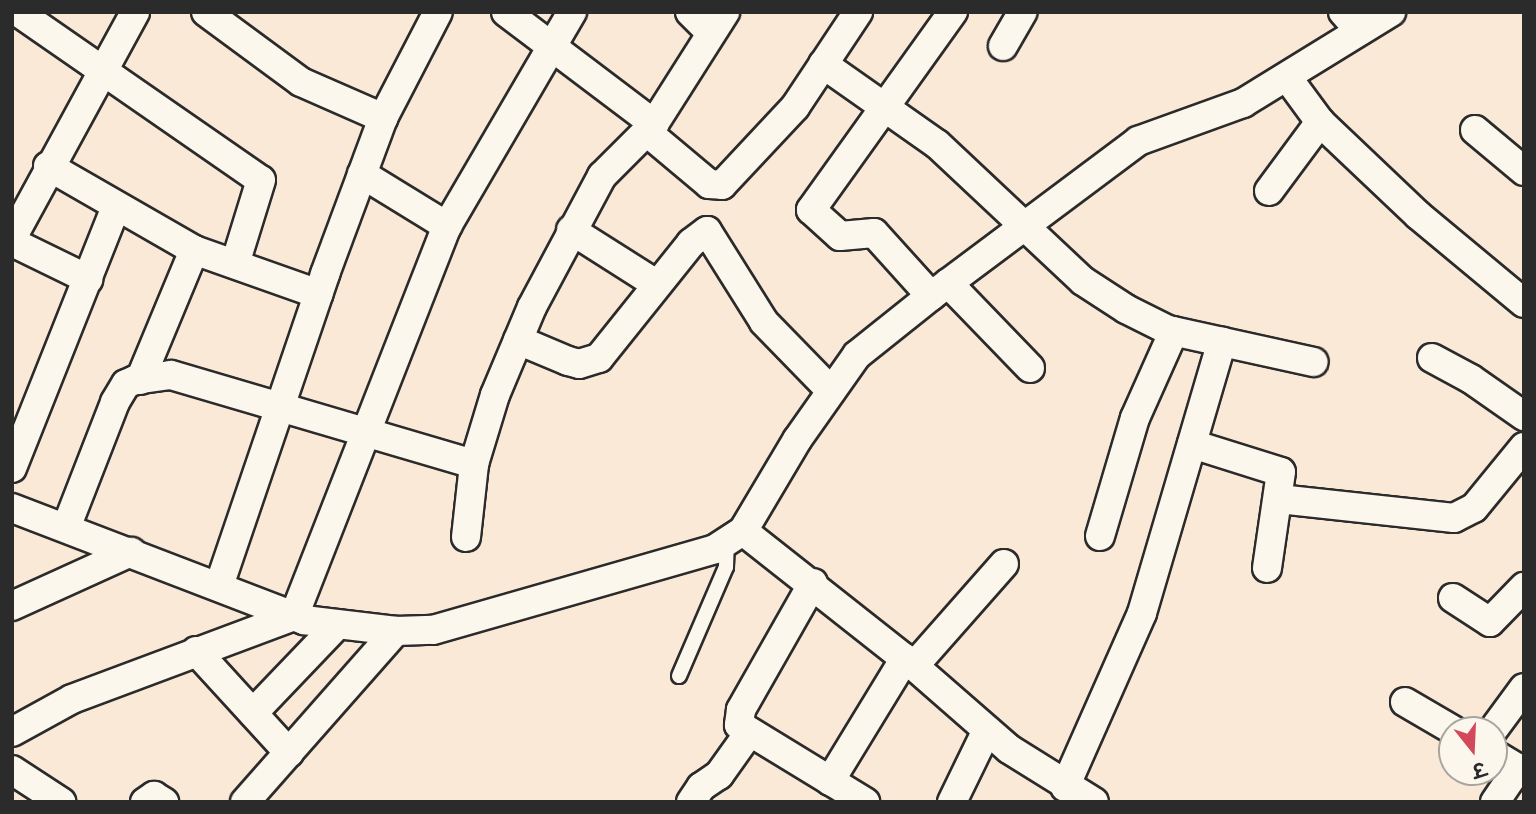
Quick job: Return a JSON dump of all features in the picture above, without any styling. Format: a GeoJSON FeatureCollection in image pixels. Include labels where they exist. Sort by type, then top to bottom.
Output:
{"type":"FeatureCollection","features":[{"type":"Feature","properties":{"kind":"street"},"geometry":{"type":"LineString","coordinates":[[18,12],[101,74],[261,180],[235,264]]}},
{"type":"Feature","properties":{"kind":"street"},"geometry":{"type":"LineString","coordinates":[[88,279],[13,244],[48,166],[135,12]]}},
{"type":"Feature","properties":{"kind":"street"},"geometry":{"type":"LineString","coordinates":[[206,12],[301,82],[383,118]]}},
{"type":"Feature","properties":{"kind":"street"},"geometry":{"type":"LineString","coordinates":[[219,586],[278,408],[383,118],[438,12]]}},
{"type":"Feature","properties":{"kind":"street"},"geometry":{"type":"LineString","coordinates":[[506,12],[551,45],[650,128],[709,184],[718,187],[770,136],[858,12]]}},
{"type":"Feature","properties":{"kind":"street"},"geometry":{"type":"LineString","coordinates":[[12,732],[72,699],[294,616],[447,226],[572,12]]}},
{"type":"Feature","properties":{"kind":"street"},"geometry":{"type":"LineString","coordinates":[[953,12],[811,210],[840,236],[874,233],[1030,368]]}},
{"type":"Feature","properties":{"kind":"street"},"geometry":{"type":"LineString","coordinates":[[1003,46],[1023,12]]}},
{"type":"Feature","properties":{"kind":"street"},"geometry":{"type":"LineString","coordinates":[[12,508],[294,616],[337,625],[396,631],[433,630],[610,583],[715,550],[735,536],[857,355],[1021,226],[1138,141],[1232,108],[1287,76],[1351,22],[1391,12]]}},
{"type":"Feature","properties":{"kind":"street"},"geometry":{"type":"LineString","coordinates":[[466,537],[474,464],[518,340],[571,230],[602,176],[650,128],[708,19]]}},
{"type":"Feature","properties":{"kind":"street"},"geometry":{"type":"LineString","coordinates":[[823,64],[887,105],[956,160],[1021,226],[1083,281],[1149,322],[1174,331],[1314,362]]}},
{"type":"Feature","properties":{"kind":"street"},"geometry":{"type":"LineString","coordinates":[[1287,76],[1320,122],[1418,215],[1524,303]]}},
{"type":"Feature","properties":{"kind":"street"},"geometry":{"type":"LineString","coordinates":[[1269,191],[1320,122]]}},
{"type":"Feature","properties":{"kind":"street"},"geometry":{"type":"LineString","coordinates":[[1475,130],[1524,171]]}},
{"type":"Feature","properties":{"kind":"street"},"geometry":{"type":"LineString","coordinates":[[48,166],[194,250],[318,294]]}},
{"type":"Feature","properties":{"kind":"street"},"geometry":{"type":"LineString","coordinates":[[362,174],[447,226]]}},
{"type":"Feature","properties":{"kind":"street"},"geometry":{"type":"LineString","coordinates":[[12,468],[116,207]]}},
{"type":"Feature","properties":{"kind":"street"},"geometry":{"type":"LineString","coordinates":[[571,230],[656,284]]}},
{"type":"Feature","properties":{"kind":"street"},"geometry":{"type":"LineString","coordinates":[[518,340],[568,361],[590,362],[608,349],[656,284],[701,233],[710,233],[764,322],[831,391]]}},
{"type":"Feature","properties":{"kind":"street"},"geometry":{"type":"LineString","coordinates":[[140,380],[194,250]]}},
{"type":"Feature","properties":{"kind":"street"},"geometry":{"type":"LineString","coordinates":[[1100,537],[1135,418],[1174,331]]}},
{"type":"Feature","properties":{"kind":"street"},"geometry":{"type":"LineString","coordinates":[[735,536],[813,583],[987,730],[1080,797],[1142,613],[1222,342]]}},
{"type":"Feature","properties":{"kind":"street"},"geometry":{"type":"LineString","coordinates":[[1432,358],[1471,379],[1524,416]]}},
{"type":"Feature","properties":{"kind":"street"},"geometry":{"type":"LineString","coordinates":[[66,528],[115,402],[126,384],[171,375],[366,435],[474,464]]}},
{"type":"Feature","properties":{"kind":"street"},"geometry":{"type":"LineString","coordinates":[[1192,444],[1278,470],[1283,482],[1267,568]]}},
{"type":"Feature","properties":{"kind":"street"},"geometry":{"type":"LineString","coordinates":[[1279,499],[1454,518],[1474,508],[1524,447]]}},
{"type":"Feature","properties":{"kind":"street"},"geometry":{"type":"LineString","coordinates":[[12,606],[131,552]]}},
{"type":"Feature","properties":{"kind":"street"},"geometry":{"type":"LineString","coordinates":[[813,583],[741,710],[739,724],[843,794],[909,662],[1004,564]]}},
{"type":"Feature","properties":{"kind":"street"},"geometry":{"type":"LineString","coordinates":[[1453,598],[1490,622],[1524,587]]}},
{"type":"Feature","properties":{"kind":"street"},"geometry":{"type":"LineString","coordinates":[[253,713],[337,625]]}},
{"type":"Feature","properties":{"kind":"street"},"geometry":{"type":"LineString","coordinates":[[245,802],[396,631]]}},
{"type":"Feature","properties":{"kind":"street"},"geometry":{"type":"LineString","coordinates":[[196,651],[289,753]]}},
{"type":"Feature","properties":{"kind":"street"},"geometry":{"type":"LineString","coordinates":[[1503,716],[1524,688]]}},
{"type":"Feature","properties":{"kind":"street"},"geometry":{"type":"LineString","coordinates":[[1405,702],[1438,721]]}},
{"type":"Feature","properties":{"kind":"street"},"geometry":{"type":"LineString","coordinates":[[952,802],[987,730]]}},
{"type":"Feature","properties":{"kind":"street"},"geometry":{"type":"LineString","coordinates":[[691,802],[701,787],[719,775],[749,733]]}},
{"type":"Feature","properties":{"kind":"street"},"geometry":{"type":"LineString","coordinates":[[1495,802],[1512,765]]}},
{"type":"Feature","properties":{"kind":"street"},"geometry":{"type":"LineString","coordinates":[[12,770],[61,802]]}},
{"type":"Feature","properties":{"kind":"street"},"geometry":{"type":"LineString","coordinates":[[145,802],[154,796],[164,802]]}},
{"type":"Feature","properties":{"kind":"lane"},"geometry":{"type":"LineString","coordinates":[[678,676],[726,567],[735,536]]}}]}
